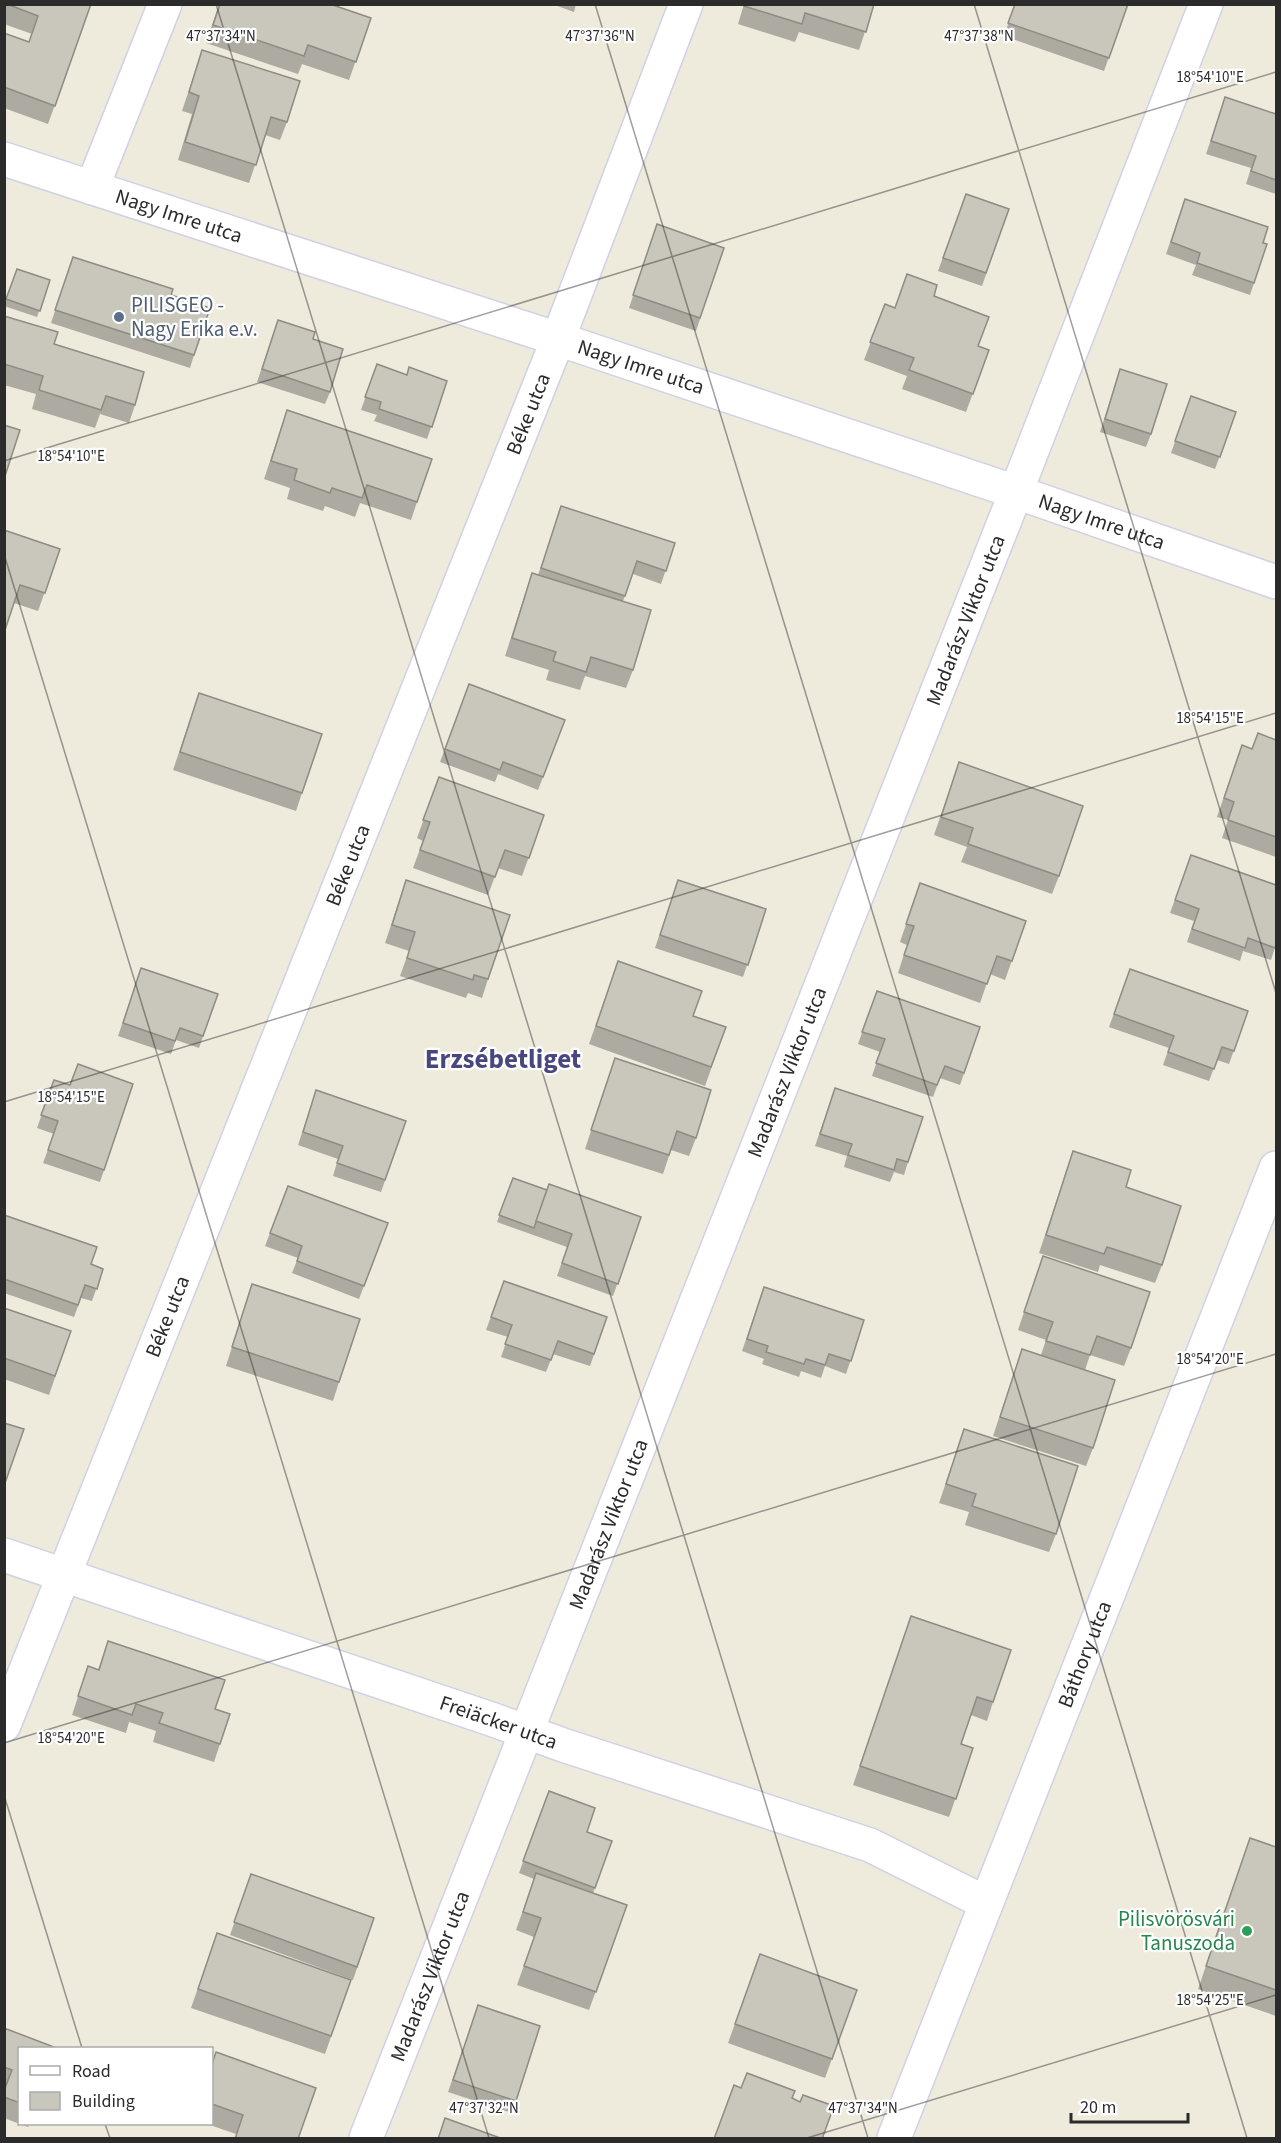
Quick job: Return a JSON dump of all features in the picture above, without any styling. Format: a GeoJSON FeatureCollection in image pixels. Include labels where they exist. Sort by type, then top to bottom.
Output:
{"type":"FeatureCollection","features":[{"type":"Feature","properties":{"kind":"street"},"geometry":{"type":"LineString","coordinates":[[92,189],[165,4]]}},
{"type":"Feature","properties":{"kind":"street","name":"Béke utca"},"geometry":{"type":"LineString","coordinates":[[4,1725],[558,339],[686,4]]}},
{"type":"Feature","properties":{"kind":"street","name":"Madarász Viktor utca"},"geometry":{"type":"LineString","coordinates":[[366,2139],[1016,492],[1206,4]]}},
{"type":"Feature","properties":{"kind":"street","name":"Nagy Imre utca"},"geometry":{"type":"LineString","coordinates":[[4,159],[558,339],[1016,492],[1276,582]]}},
{"type":"Feature","properties":{"kind":"street","name":"Báthory utca"},"geometry":{"type":"LineString","coordinates":[[894,2139],[1276,1168]]}},
{"type":"Feature","properties":{"kind":"street","name":"Freiäcker utca"},"geometry":{"type":"LineString","coordinates":[[4,1555],[563,1745],[870,1845],[987,1903]]}},
{"type":"Feature","properties":{"kind":"building"},"geometry":{"type":"Polygon","coordinates":[[[7,4],[91,4],[55,106],[4,87],[4,33],[29,42],[38,16],[7,4]]]}},
{"type":"Feature","properties":{"kind":"building"},"geometry":{"type":"Polygon","coordinates":[[[220,4],[330,4],[371,18],[356,62],[308,45],[304,56],[213,25],[220,4]]]}},
{"type":"Feature","properties":{"kind":"building"},"geometry":{"type":"Polygon","coordinates":[[[745,4],[874,4],[866,32],[805,13],[802,24],[744,6],[745,4]]]}},
{"type":"Feature","properties":{"kind":"building"},"geometry":{"type":"Polygon","coordinates":[[[1015,4],[1128,4],[1109,58],[1008,23],[1015,4]]]}},
{"type":"Feature","properties":{"kind":"building"},"geometry":{"type":"Polygon","coordinates":[[[202,50],[300,81],[287,122],[271,117],[256,165],[185,142],[199,96],[189,92],[202,50]]]}},
{"type":"Feature","properties":{"kind":"building"},"geometry":{"type":"Polygon","coordinates":[[[1225,97],[1276,114],[1276,180],[1251,171],[1256,156],[1211,141],[1225,97]]]}},
{"type":"Feature","properties":{"kind":"building"},"geometry":{"type":"Polygon","coordinates":[[[966,194],[1009,209],[986,273],[943,258],[966,194]]]}},
{"type":"Feature","properties":{"kind":"building"},"geometry":{"type":"Polygon","coordinates":[[[1185,199],[1268,227],[1263,243],[1267,244],[1254,283],[1197,263],[1200,253],[1171,242],[1185,199]]]}},
{"type":"Feature","properties":{"kind":"building"},"geometry":{"type":"Polygon","coordinates":[[[657,224],[724,248],[700,318],[633,295],[657,224]]]}},
{"type":"Feature","properties":{"kind":"building"},"geometry":{"type":"Polygon","coordinates":[[[73,257],[173,289],[171,295],[210,308],[194,355],[55,310],[73,257]]]}},
{"type":"Feature","properties":{"kind":"building"},"geometry":{"type":"Polygon","coordinates":[[[17,269],[50,280],[40,311],[6,299],[17,269]]]}},
{"type":"Feature","properties":{"kind":"building"},"geometry":{"type":"Polygon","coordinates":[[[907,274],[937,285],[934,296],[989,317],[978,346],[989,350],[973,394],[909,370],[914,358],[870,342],[885,304],[895,308],[907,274]]]}},
{"type":"Feature","properties":{"kind":"building"},"geometry":{"type":"Polygon","coordinates":[[[4,316],[58,332],[54,344],[144,372],[135,405],[106,396],[101,410],[39,390],[43,376],[4,364],[4,316]]]}},
{"type":"Feature","properties":{"kind":"building"},"geometry":{"type":"Polygon","coordinates":[[[278,320],[315,332],[313,339],[343,349],[330,392],[262,369],[278,320]]]}},
{"type":"Feature","properties":{"kind":"building"},"geometry":{"type":"Polygon","coordinates":[[[377,364],[407,375],[409,367],[447,381],[432,427],[379,409],[381,402],[365,397],[377,364]]]}},
{"type":"Feature","properties":{"kind":"building"},"geometry":{"type":"Polygon","coordinates":[[[1120,369],[1167,384],[1151,434],[1105,419],[1120,369]]]}},
{"type":"Feature","properties":{"kind":"building"},"geometry":{"type":"Polygon","coordinates":[[[1191,396],[1236,412],[1220,457],[1175,441],[1191,396]]]}},
{"type":"Feature","properties":{"kind":"building"},"geometry":{"type":"Polygon","coordinates":[[[287,410],[432,459],[417,502],[367,485],[362,498],[332,488],[330,493],[294,480],[297,469],[271,461],[287,410]]]}},
{"type":"Feature","properties":{"kind":"building"},"geometry":{"type":"Polygon","coordinates":[[[4,425],[20,430],[4,479],[4,425]]]}},
{"type":"Feature","properties":{"kind":"building"},"geometry":{"type":"Polygon","coordinates":[[[561,506],[675,543],[666,571],[637,561],[625,596],[541,568],[561,506]]]}},
{"type":"Feature","properties":{"kind":"building"},"geometry":{"type":"Polygon","coordinates":[[[4,530],[60,549],[45,593],[20,585],[5,630],[4,530]]]}},
{"type":"Feature","properties":{"kind":"building"},"geometry":{"type":"Polygon","coordinates":[[[532,573],[651,610],[633,670],[591,657],[586,672],[553,661],[556,652],[512,638],[532,573]]]}},
{"type":"Feature","properties":{"kind":"building"},"geometry":{"type":"Polygon","coordinates":[[[469,684],[565,720],[543,777],[503,762],[500,770],[445,749],[469,684]]]}},
{"type":"Feature","properties":{"kind":"building"},"geometry":{"type":"Polygon","coordinates":[[[199,693],[322,734],[302,793],[180,752],[199,693]]]}},
{"type":"Feature","properties":{"kind":"building"},"geometry":{"type":"Polygon","coordinates":[[[1258,733],[1276,740],[1276,837],[1228,820],[1234,802],[1224,798],[1242,745],[1252,749],[1258,733]]]}},
{"type":"Feature","properties":{"kind":"building"},"geometry":{"type":"Polygon","coordinates":[[[959,762],[1083,806],[1059,876],[968,844],[973,828],[941,817],[959,762]]]}},
{"type":"Feature","properties":{"kind":"building"},"geometry":{"type":"Polygon","coordinates":[[[439,777],[544,815],[529,858],[505,850],[495,877],[420,850],[430,822],[423,820],[439,777]]]}},
{"type":"Feature","properties":{"kind":"building"},"geometry":{"type":"Polygon","coordinates":[[[1191,855],[1276,885],[1275,948],[1248,938],[1245,948],[1192,929],[1199,909],[1175,900],[1191,855]]]}},
{"type":"Feature","properties":{"kind":"building"},"geometry":{"type":"Polygon","coordinates":[[[406,880],[510,915],[488,979],[474,975],[473,980],[407,958],[415,932],[392,925],[406,880]]]}},
{"type":"Feature","properties":{"kind":"building"},"geometry":{"type":"Polygon","coordinates":[[[678,880],[766,909],[748,965],[660,935],[678,880]]]}},
{"type":"Feature","properties":{"kind":"building"},"geometry":{"type":"Polygon","coordinates":[[[920,883],[1026,921],[1012,961],[997,956],[987,984],[904,955],[914,926],[906,924],[920,883]]]}},
{"type":"Feature","properties":{"kind":"building"},"geometry":{"type":"Polygon","coordinates":[[[618,961],[702,991],[693,1016],[726,1027],[711,1067],[596,1026],[618,961]]]}},
{"type":"Feature","properties":{"kind":"building"},"geometry":{"type":"Polygon","coordinates":[[[141,968],[218,994],[203,1036],[180,1028],[175,1041],[123,1023],[141,968]]]}},
{"type":"Feature","properties":{"kind":"building"},"geometry":{"type":"Polygon","coordinates":[[[1130,969],[1248,1011],[1234,1051],[1222,1047],[1214,1069],[1168,1052],[1174,1036],[1114,1014],[1130,969]]]}},
{"type":"Feature","properties":{"kind":"building"},"geometry":{"type":"Polygon","coordinates":[[[877,991],[980,1027],[964,1073],[945,1066],[937,1085],[876,1063],[885,1039],[862,1032],[877,991]]]}},
{"type":"Feature","properties":{"kind":"building"},"geometry":{"type":"Polygon","coordinates":[[[615,1058],[711,1090],[696,1138],[677,1131],[669,1155],[591,1130],[615,1058]]]}},
{"type":"Feature","properties":{"kind":"building"},"geometry":{"type":"Polygon","coordinates":[[[78,1064],[133,1084],[104,1170],[48,1150],[58,1121],[41,1115],[54,1080],[70,1085],[78,1064]]]}},
{"type":"Feature","properties":{"kind":"building"},"geometry":{"type":"Polygon","coordinates":[[[835,1088],[923,1117],[908,1162],[897,1159],[894,1170],[848,1155],[852,1144],[820,1134],[835,1088]]]}},
{"type":"Feature","properties":{"kind":"building"},"geometry":{"type":"Polygon","coordinates":[[[316,1090],[406,1121],[385,1180],[337,1163],[343,1146],[303,1132],[316,1090]]]}},
{"type":"Feature","properties":{"kind":"building"},"geometry":{"type":"Polygon","coordinates":[[[1073,1151],[1131,1170],[1126,1187],[1181,1206],[1162,1265],[1107,1247],[1104,1254],[1046,1235],[1073,1151]]]}},
{"type":"Feature","properties":{"kind":"building"},"geometry":{"type":"Polygon","coordinates":[[[513,1178],[547,1190],[534,1228],[499,1215],[513,1178]]]}},
{"type":"Feature","properties":{"kind":"building"},"geometry":{"type":"Polygon","coordinates":[[[549,1184],[641,1217],[618,1284],[562,1263],[572,1234],[536,1221],[549,1184]]]}},
{"type":"Feature","properties":{"kind":"building"},"geometry":{"type":"Polygon","coordinates":[[[288,1186],[388,1223],[364,1286],[297,1261],[302,1246],[270,1233],[288,1186]]]}},
{"type":"Feature","properties":{"kind":"building"},"geometry":{"type":"Polygon","coordinates":[[[4,1215],[97,1247],[91,1264],[103,1269],[97,1289],[85,1285],[78,1305],[4,1279],[4,1215]]]}},
{"type":"Feature","properties":{"kind":"building"},"geometry":{"type":"Polygon","coordinates":[[[1043,1256],[1150,1292],[1131,1348],[1097,1336],[1090,1355],[1046,1341],[1053,1322],[1024,1312],[1043,1256]]]}},
{"type":"Feature","properties":{"kind":"building"},"geometry":{"type":"Polygon","coordinates":[[[504,1281],[607,1317],[594,1354],[558,1341],[551,1360],[505,1344],[512,1325],[491,1317],[504,1281]]]}},
{"type":"Feature","properties":{"kind":"building"},"geometry":{"type":"Polygon","coordinates":[[[252,1284],[360,1319],[339,1382],[232,1347],[252,1284]]]}},
{"type":"Feature","properties":{"kind":"building"},"geometry":{"type":"Polygon","coordinates":[[[764,1287],[864,1320],[851,1361],[829,1354],[825,1365],[806,1359],[804,1364],[766,1352],[768,1346],[747,1339],[764,1287]]]}},
{"type":"Feature","properties":{"kind":"building"},"geometry":{"type":"Polygon","coordinates":[[[4,1308],[71,1331],[55,1376],[4,1358],[4,1308]]]}},
{"type":"Feature","properties":{"kind":"building"},"geometry":{"type":"Polygon","coordinates":[[[1022,1349],[1115,1380],[1093,1448],[1000,1417],[1022,1349]]]}},
{"type":"Feature","properties":{"kind":"building"},"geometry":{"type":"Polygon","coordinates":[[[4,1423],[24,1429],[4,1486],[4,1423]]]}},
{"type":"Feature","properties":{"kind":"building"},"geometry":{"type":"Polygon","coordinates":[[[964,1429],[1078,1466],[1056,1534],[972,1506],[976,1494],[946,1484],[964,1429]]]}},
{"type":"Feature","properties":{"kind":"building"},"geometry":{"type":"Polygon","coordinates":[[[911,1616],[1011,1650],[993,1702],[977,1697],[961,1744],[973,1748],[956,1799],[860,1766],[911,1616]]]}},
{"type":"Feature","properties":{"kind":"building"},"geometry":{"type":"Polygon","coordinates":[[[108,1641],[225,1680],[215,1709],[230,1714],[220,1744],[159,1723],[163,1713],[136,1704],[132,1715],[78,1696],[88,1666],[99,1670],[108,1641]]]}},
{"type":"Feature","properties":{"kind":"building"},"geometry":{"type":"Polygon","coordinates":[[[549,1791],[595,1808],[587,1832],[612,1841],[595,1888],[523,1861],[549,1791]]]}},
{"type":"Feature","properties":{"kind":"building","name":"Pilisvörösvári Tanuszoda"},"geometry":{"type":"Polygon","coordinates":[[[1250,1838],[1276,1847],[1276,1990],[1206,1966],[1250,1838]]]}},
{"type":"Feature","properties":{"kind":"building"},"geometry":{"type":"Polygon","coordinates":[[[536,1873],[627,1905],[596,1992],[524,1966],[541,1918],[523,1912],[536,1873]]]}},
{"type":"Feature","properties":{"kind":"building"},"geometry":{"type":"Polygon","coordinates":[[[251,1874],[374,1918],[357,1967],[234,1922],[251,1874]]]}},
{"type":"Feature","properties":{"kind":"building"},"geometry":{"type":"Polygon","coordinates":[[[217,1933],[351,1980],[331,2036],[198,1989],[217,1933]]]}},
{"type":"Feature","properties":{"kind":"building"},"geometry":{"type":"Polygon","coordinates":[[[760,1954],[857,1990],[832,2059],[735,2024],[760,1954]]]}},
{"type":"Feature","properties":{"kind":"building"},"geometry":{"type":"Polygon","coordinates":[[[478,2005],[540,2026],[516,2101],[453,2080],[478,2005]]]}},
{"type":"Feature","properties":{"kind":"building"},"geometry":{"type":"Polygon","coordinates":[[[4,2028],[54,2047],[18,2047],[18,2102],[4,2097],[12,2070],[4,2067],[4,2028]]]}},
{"type":"Feature","properties":{"kind":"building"},"geometry":{"type":"Polygon","coordinates":[[[216,2052],[316,2088],[298,2139],[235,2139],[243,2115],[213,2104],[213,2061],[216,2052]]]}},
{"type":"Feature","properties":{"kind":"building"},"geometry":{"type":"Polygon","coordinates":[[[747,2073],[795,2091],[792,2098],[800,2102],[803,2095],[834,2106],[822,2139],[714,2139],[734,2085],[741,2088],[747,2073]]]}},
{"type":"Feature","properties":{"kind":"building"},"geometry":{"type":"Polygon","coordinates":[[[445,2118],[503,2139],[438,2139],[445,2118]]]}},
{"type":"Feature","properties":{"kind":"place","name":"PILISGEO - Nagy Erika e.v."},"geometry":{"type":"Point","coordinates":[119,317]}},
{"type":"Feature","properties":{"kind":"place","name":"Pilisvörösvári Tanuszoda"},"geometry":{"type":"Point","coordinates":[1247,1931]}},
{"type":"Feature","properties":{"kind":"district","name":"Erzsébetliget"},"geometry":{"type":"Point","coordinates":[503,1059]}}]}
